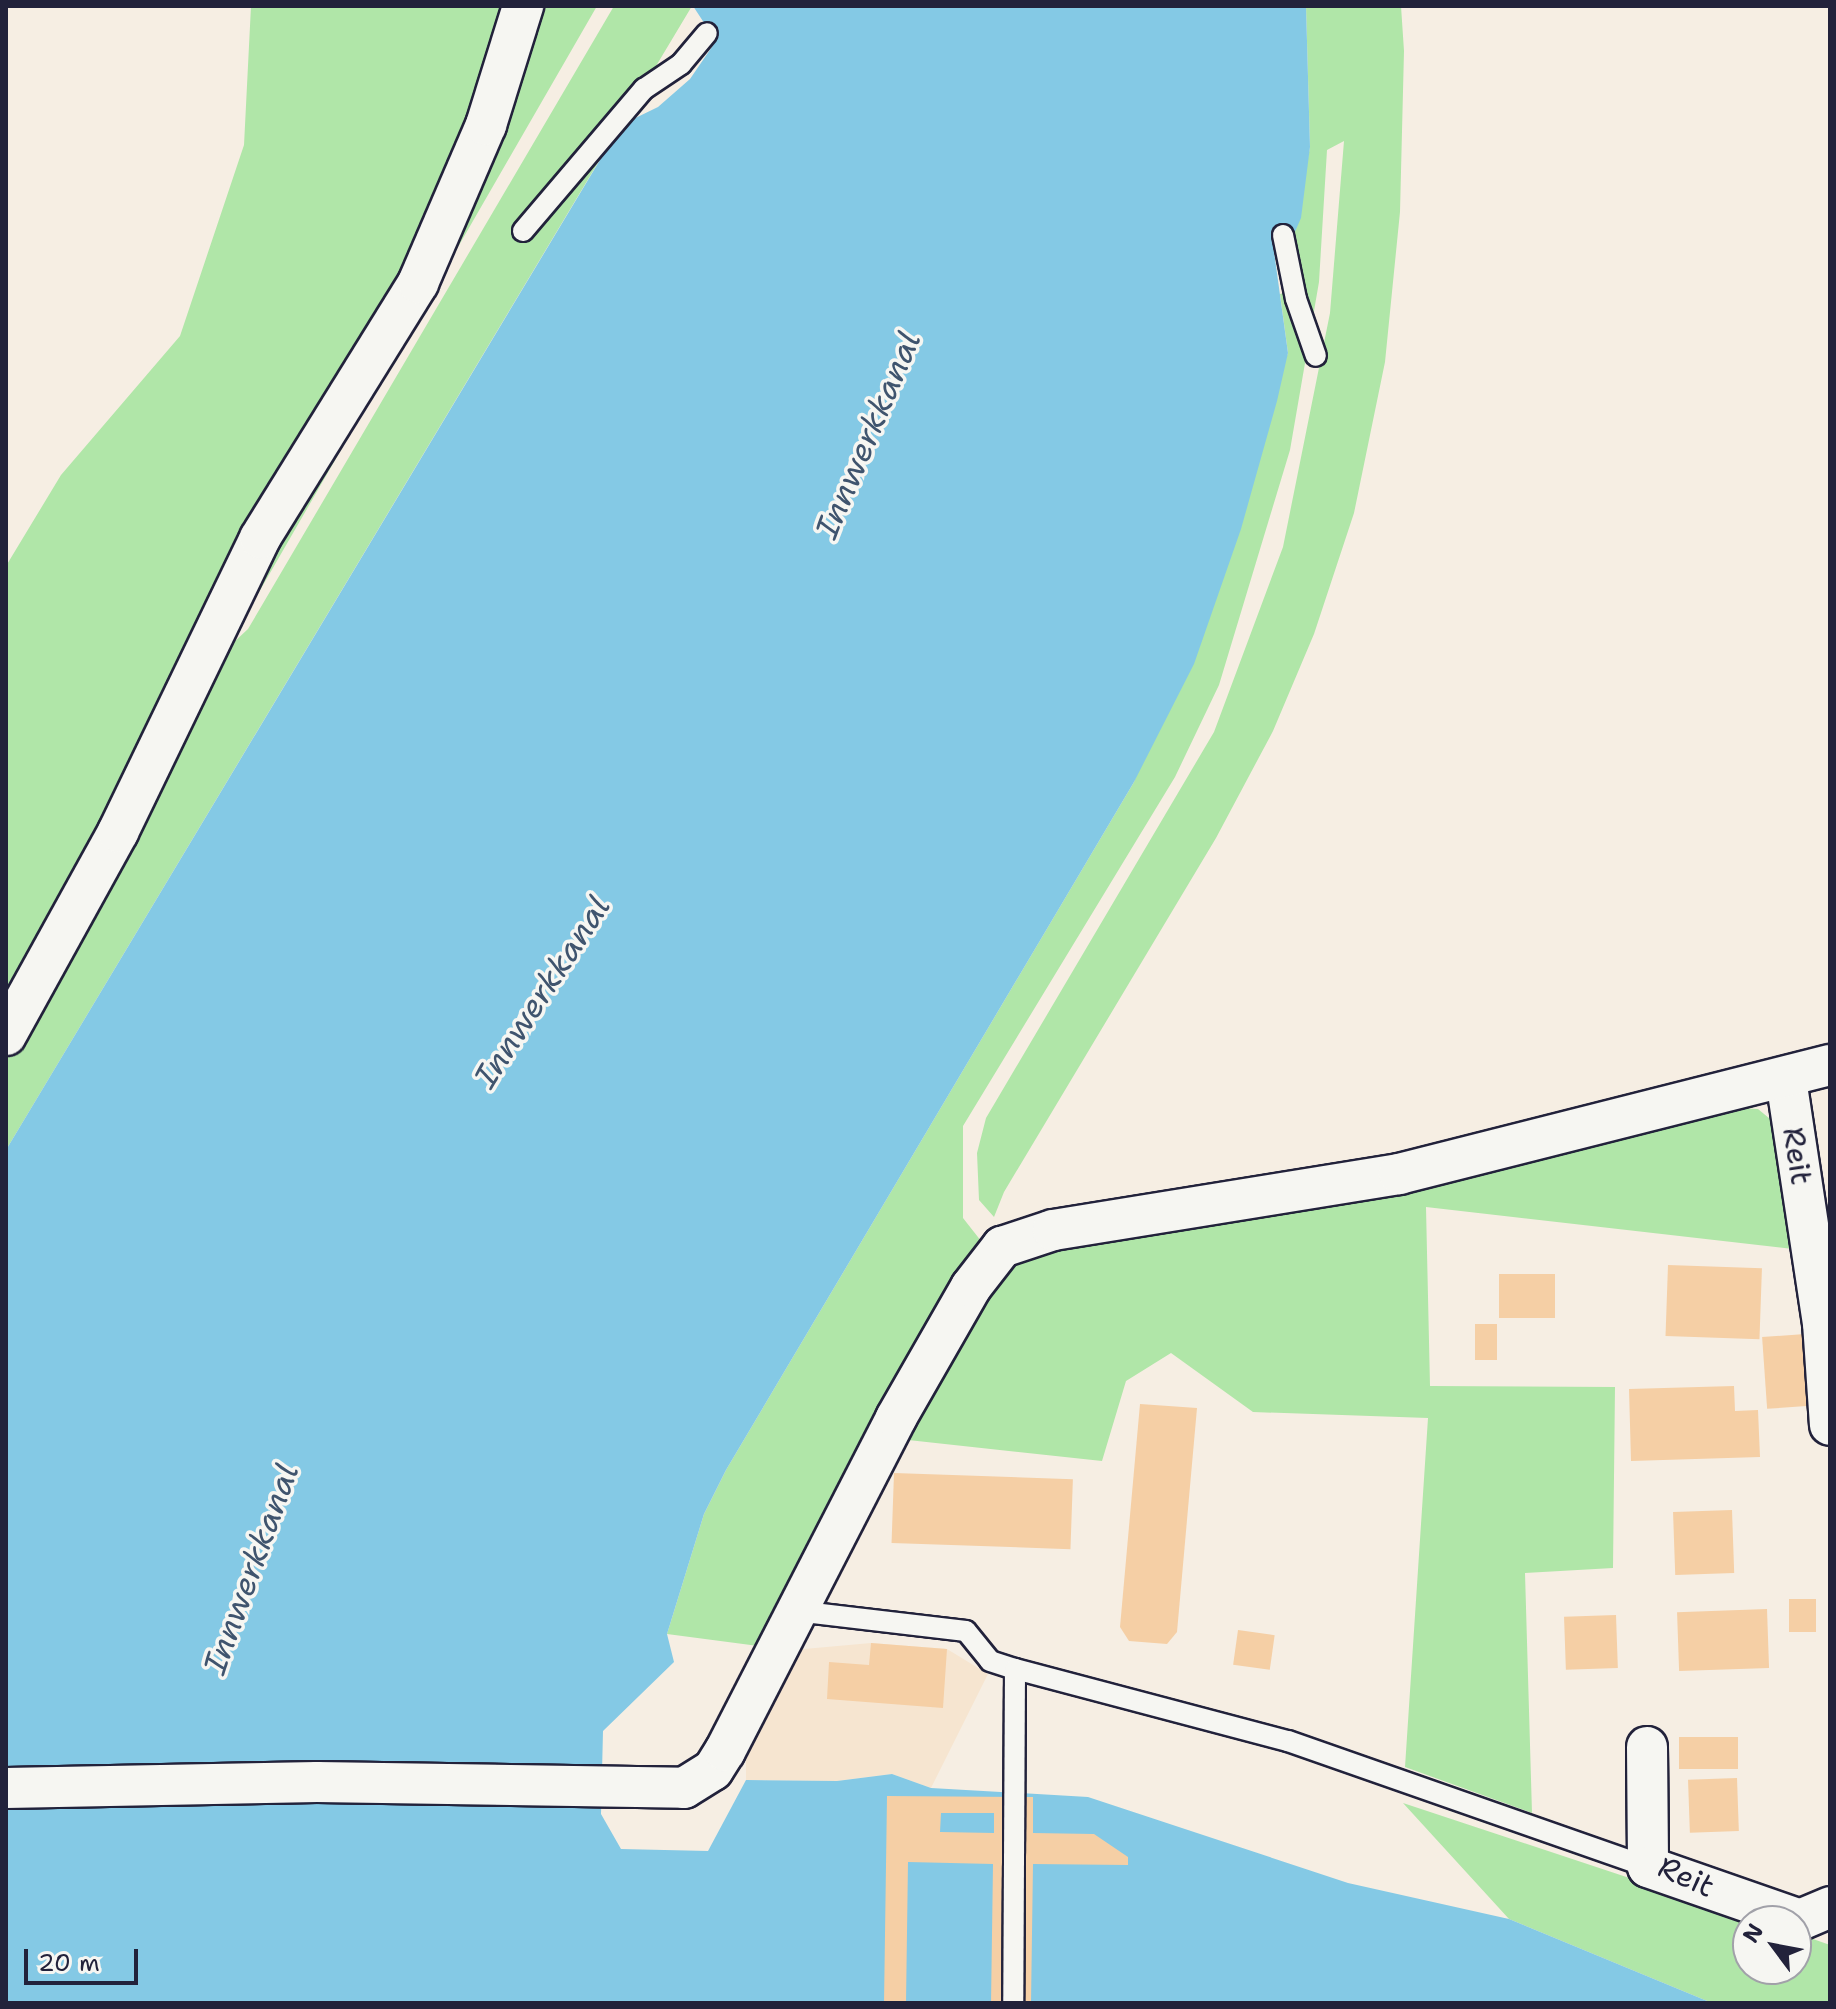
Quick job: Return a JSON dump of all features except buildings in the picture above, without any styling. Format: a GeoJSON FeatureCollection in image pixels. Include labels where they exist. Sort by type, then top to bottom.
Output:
{"type":"FeatureCollection","features":[{"type":"Feature","properties":{"kind":"street"},"geometry":{"type":"LineString","coordinates":[[6,1035],[118,832],[260,538],[418,283],[486,125],[523,6]]}},
{"type":"Feature","properties":{"kind":"street"},"geometry":{"type":"LineString","coordinates":[[6,1788],[317,1782],[617,1791],[684,1788],[713,1770],[896,1418],[971,1287],[1002,1247],[1053,1230],[1399,1174],[1786,1079],[1830,1065]]}},
{"type":"Feature","properties":{"kind":"street","name":"Reit"},"geometry":{"type":"LineString","coordinates":[[1786,1079],[1823,1323],[1830,1425]]}},
{"type":"Feature","properties":{"kind":"street","name":"Reit"},"geometry":{"type":"LineString","coordinates":[[1647,1747],[1648,1867],[1800,1920],[1830,1907]]}},
{"type":"Feature","properties":{"kind":"lane"},"geometry":{"type":"LineString","coordinates":[[523,231],[644,89],[681,64],[707,33]]}},
{"type":"Feature","properties":{"kind":"lane"},"geometry":{"type":"LineString","coordinates":[[1283,235],[1296,299],[1316,356]]}},
{"type":"Feature","properties":{"kind":"lane"},"geometry":{"type":"LineString","coordinates":[[796,1611],[966,1631],[990,1661],[1288,1741],[1648,1867]]}},
{"type":"Feature","properties":{"kind":"lane"},"geometry":{"type":"LineString","coordinates":[[1013,2003],[1015,1669]]}},
{"type":"Feature","properties":{"kind":"shaded area"},"geometry":{"type":"Polygon","coordinates":[[[871,1643],[947,1649],[988,1674],[931,1788],[892,1774],[837,1781],[746,1780],[746,1740],[793,1650],[871,1643]]]}},
{"type":"Feature","properties":{"kind":"green space"},"geometry":{"type":"Polygon","coordinates":[[[251,6],[516,6],[470,148],[6,1022],[6,566],[61,475],[180,336],[244,145],[251,6]]]}},
{"type":"Feature","properties":{"kind":"green space"},"geometry":{"type":"Polygon","coordinates":[[[528,6],[597,6],[244,618],[219,643],[319,458],[528,6]]]}},
{"type":"Feature","properties":{"kind":"green space"},"geometry":{"type":"Polygon","coordinates":[[[614,6],[692,6],[6,1150],[6,1053],[203,671],[248,629],[614,6]]]}},
{"type":"Feature","properties":{"kind":"green space"},"geometry":{"type":"Polygon","coordinates":[[[1306,6],[1401,6],[1404,51],[1400,212],[1385,362],[1354,513],[1314,634],[1273,731],[1216,838],[1004,1192],[994,1217],[979,1200],[977,1153],[986,1118],[1214,732],[1283,547],[1330,313],[1344,141],[1327,150],[1319,282],[1290,450],[1219,685],[1175,777],[963,1126],[963,1218],[985,1246],[765,1647],[667,1634],[704,1514],[726,1470],[1134,782],[1288,353],[1280,294],[1305,288],[1294,234],[1310,147],[1306,6]]]}},
{"type":"Feature","properties":{"kind":"green space"},"geometry":{"type":"Polygon","coordinates":[[[1737,1108],[1758,1109],[1781,1128],[1801,1250],[1426,1207],[1430,1386],[1615,1387],[1613,1568],[1525,1573],[1532,1813],[1405,1767],[1428,1418],[1253,1412],[1171,1353],[1126,1381],[1102,1461],[899,1439],[1014,1258],[1737,1108]]]}},
{"type":"Feature","properties":{"kind":"green space"},"geometry":{"type":"Polygon","coordinates":[[[1403,1803],[1732,1912],[1732,1985],[1812,1985],[1812,1939],[1830,1945],[1830,2003],[1712,2003],[1509,1919],[1403,1803]]]}},
{"type":"Feature","properties":{"kind":"water","name":"Innwerkkanal"},"geometry":{"type":"Polygon","coordinates":[[[693,6],[1306,6],[1310,147],[1301,218],[1294,234],[1272,237],[1288,353],[1241,529],[1194,664],[1134,782],[726,1470],[704,1514],[667,1634],[674,1662],[603,1731],[601,1814],[621,1849],[708,1851],[746,1780],[837,1781],[892,1774],[931,1788],[1088,1797],[1348,1883],[1509,1919],[1712,2003],[6,2003],[6,1150],[621,125],[658,107],[690,79],[716,41],[693,6]]]}}]}
